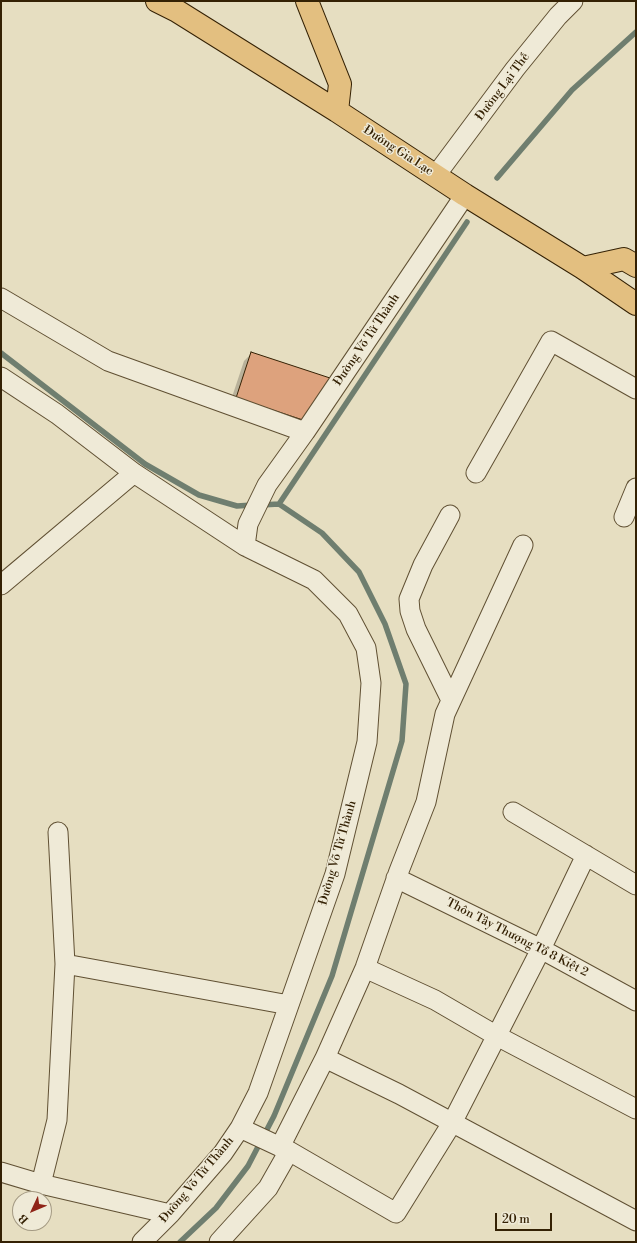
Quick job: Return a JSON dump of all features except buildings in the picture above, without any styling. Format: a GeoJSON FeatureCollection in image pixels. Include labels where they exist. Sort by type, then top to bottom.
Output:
{"type":"FeatureCollection","features":[{"type":"Feature","properties":{"kind":"main road","name":"Đường Gia Lạc"},"geometry":{"type":"LineString","coordinates":[[157,1],[177,11],[337,111],[465,195],[583,268],[636,304]]}},
{"type":"Feature","properties":{"kind":"main road"},"geometry":{"type":"LineString","coordinates":[[307,1],[340,84],[337,111]]}},
{"type":"Feature","properties":{"kind":"main road"},"geometry":{"type":"LineString","coordinates":[[583,268],[624,259],[636,266]]}},
{"type":"Feature","properties":{"kind":"street","name":"Đường Lại Thế"},"geometry":{"type":"LineString","coordinates":[[436,175],[515,69],[558,16],[573,1]]}},
{"type":"Feature","properties":{"kind":"street","name":"Đường Võ Tử Thành"},"geometry":{"type":"LineString","coordinates":[[244,546],[248,524],[267,484],[305,432],[465,195]]}},
{"type":"Feature","properties":{"kind":"street"},"geometry":{"type":"LineString","coordinates":[[1,298],[108,361],[305,432]]}},
{"type":"Feature","properties":{"kind":"street"},"geometry":{"type":"LineString","coordinates":[[476,474],[551,341],[636,390]]}},
{"type":"Feature","properties":{"kind":"street","name":"Đường Võ Tử Thành"},"geometry":{"type":"LineString","coordinates":[[1,377],[57,414],[134,473],[244,546],[314,580],[348,614],[366,648],[371,683],[367,742],[335,874],[258,1093],[240,1128],[223,1153],[170,1214],[142,1242]]}},
{"type":"Feature","properties":{"kind":"street"},"geometry":{"type":"LineString","coordinates":[[1,585],[134,473]]}},
{"type":"Feature","properties":{"kind":"street"},"geometry":{"type":"LineString","coordinates":[[624,517],[636,488]]}},
{"type":"Feature","properties":{"kind":"street"},"geometry":{"type":"LineString","coordinates":[[450,515],[423,565],[408,599],[416,629],[451,700]]}},
{"type":"Feature","properties":{"kind":"street"},"geometry":{"type":"LineString","coordinates":[[219,1242],[268,1188],[284,1149],[366,968],[396,878],[426,802],[445,714],[523,545]]}},
{"type":"Feature","properties":{"kind":"street"},"geometry":{"type":"LineString","coordinates":[[513,812],[636,885]]}},
{"type":"Feature","properties":{"kind":"street"},"geometry":{"type":"LineString","coordinates":[[41,1184],[57,1120],[65,964],[58,832]]}},
{"type":"Feature","properties":{"kind":"street"},"geometry":{"type":"LineString","coordinates":[[240,1128],[284,1149],[396,1213],[452,1123],[541,949],[586,855]]}},
{"type":"Feature","properties":{"kind":"street","name":"Thôn Tây Thượng Tổ 8 Kiệt 2"},"geometry":{"type":"LineString","coordinates":[[396,878],[541,949],[636,1000]]}},
{"type":"Feature","properties":{"kind":"street"},"geometry":{"type":"LineString","coordinates":[[65,964],[289,1005]]}},
{"type":"Feature","properties":{"kind":"street"},"geometry":{"type":"LineString","coordinates":[[366,968],[435,1000],[496,1036],[636,1109]]}},
{"type":"Feature","properties":{"kind":"street"},"geometry":{"type":"LineString","coordinates":[[326,1058],[399,1094],[636,1221]]}},
{"type":"Feature","properties":{"kind":"street"},"geometry":{"type":"LineString","coordinates":[[1,1172],[41,1184],[170,1214]]}},
{"type":"Feature","properties":{"kind":"waterway"},"geometry":{"type":"LineString","coordinates":[[497,178],[572,90],[636,32]]}},
{"type":"Feature","properties":{"kind":"waterway"},"geometry":{"type":"LineString","coordinates":[[279,504],[467,222]]}},
{"type":"Feature","properties":{"kind":"waterway"},"geometry":{"type":"LineString","coordinates":[[1,353],[145,464],[199,495],[237,506],[253,505]]}},
{"type":"Feature","properties":{"kind":"waterway"},"geometry":{"type":"LineString","coordinates":[[180,1242],[216,1208],[248,1166],[274,1116],[332,976],[402,741],[406,684],[385,624],[359,572],[322,533],[279,504],[261,505]]}}]}
